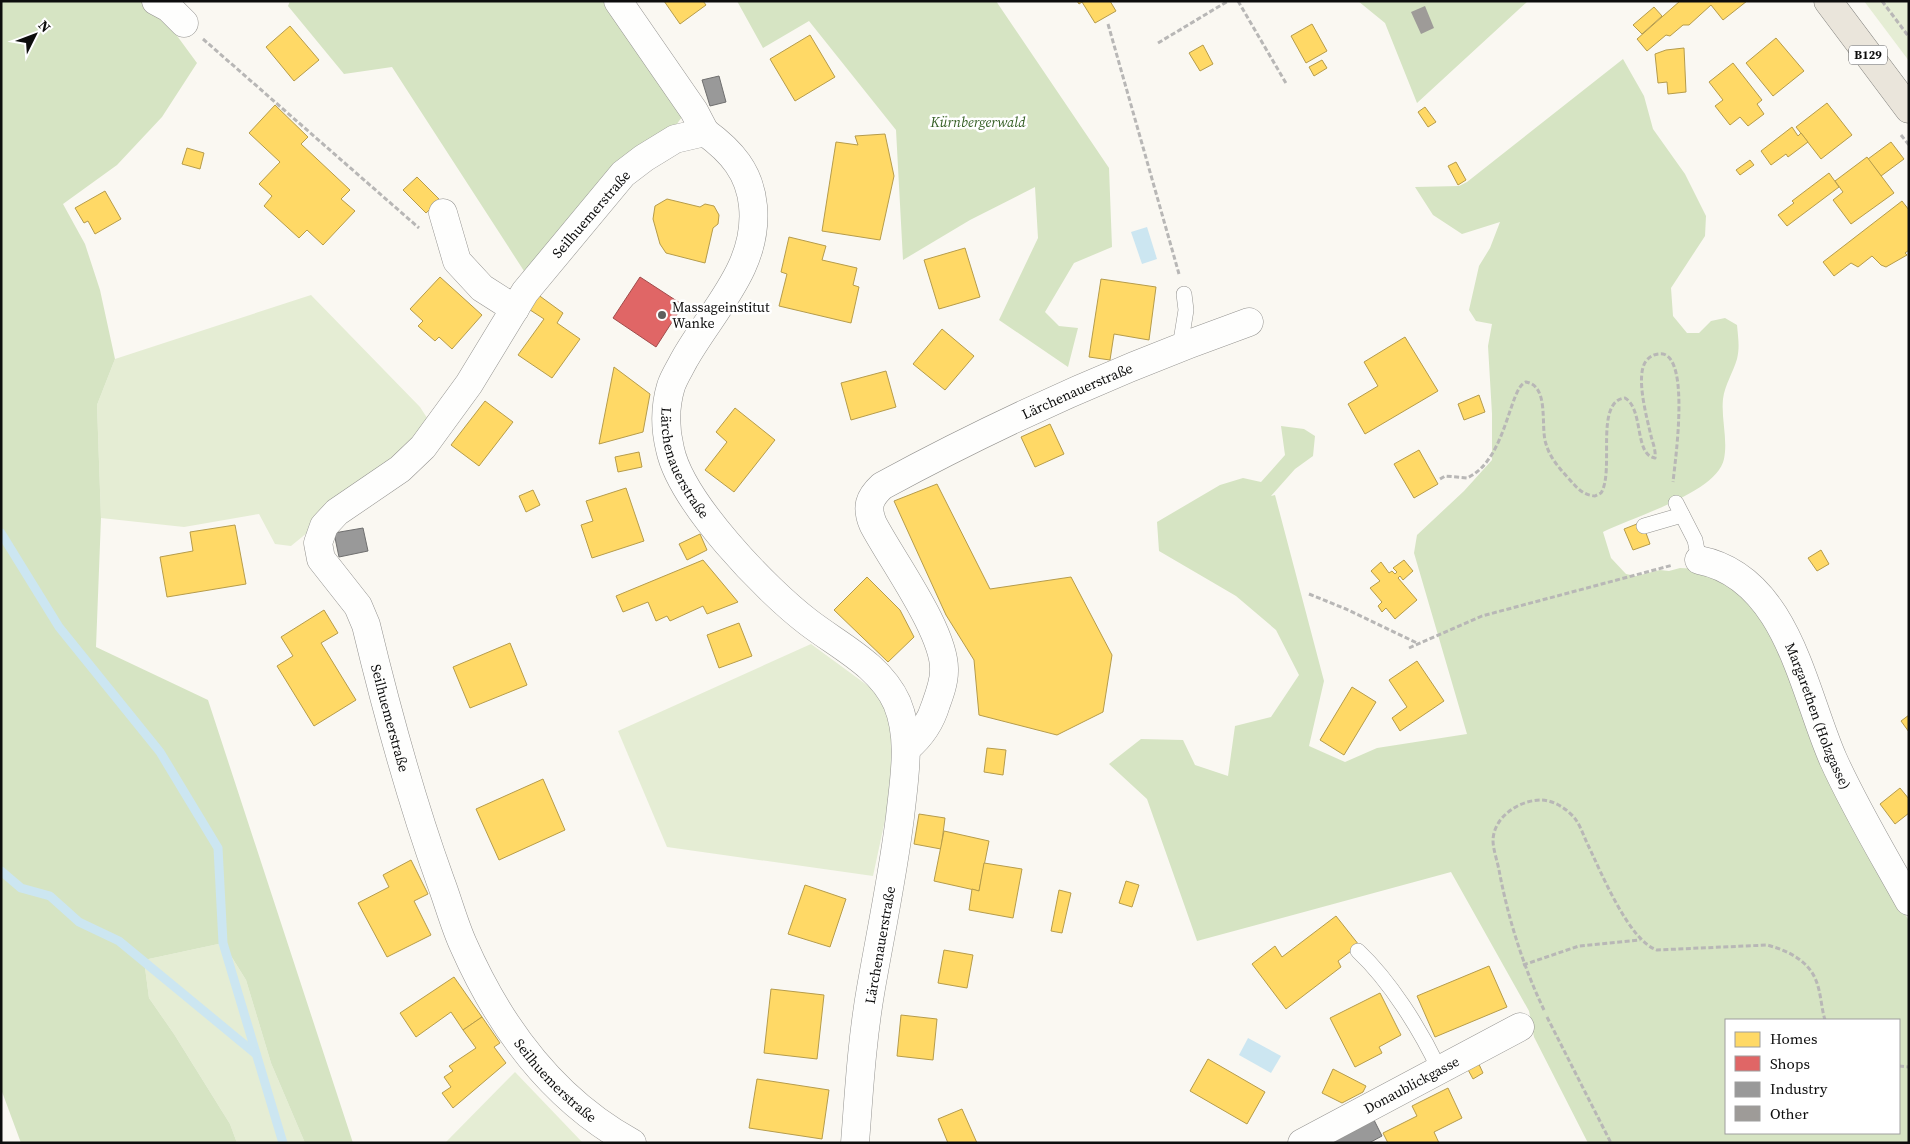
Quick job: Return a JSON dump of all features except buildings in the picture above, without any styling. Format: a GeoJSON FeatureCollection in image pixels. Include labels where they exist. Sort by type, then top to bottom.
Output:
{"type":"FeatureCollection","features":[{"type":"Feature","properties":{"kind":"main road","name":"B129"},"geometry":{"type":"LineString","coordinates":[[1828,1],[1909,109]]}},
{"type":"Feature","properties":{"kind":"street"},"geometry":{"type":"LineString","coordinates":[[618,1],[694,111],[705,132]]}},
{"type":"Feature","properties":{"kind":"street","name":"Seilhuemerstraße"},"geometry":{"type":"LineString","coordinates":[[632,1143],[596,1122],[568,1099],[543,1074],[510,1031],[483,987],[462,942],[426,840],[396,747],[366,625],[358,606],[321,559],[318,543],[324,526],[337,512],[400,469],[423,447],[470,384],[515,308],[538,275],[623,174],[644,158],[675,139],[705,132]]}},
{"type":"Feature","properties":{"kind":"street","name":"Lärchenauerstraße"},"geometry":{"type":"LineString","coordinates":[[705,132],[733,156],[745,173],[752,190],[754,217],[748,254],[735,283],[690,351],[671,384],[666,417],[670,450],[681,479],[701,510],[758,577],[787,606],[863,662],[881,678],[896,701],[907,748],[888,904],[869,999],[855,1143]]}},
{"type":"Feature","properties":{"kind":"street"},"geometry":{"type":"LineString","coordinates":[[443,213],[457,261],[482,288],[515,308]]}},
{"type":"Feature","properties":{"kind":"street","name":"Lärchenauerstraße"},"geometry":{"type":"LineString","coordinates":[[907,748],[924,729],[934,711],[945,669],[938,640],[873,524],[869,514],[871,498],[882,486],[935,458],[1180,346],[1249,322]]}},
{"type":"Feature","properties":{"kind":"street","name":"Margarethen (Holzgasse)"},"geometry":{"type":"LineString","coordinates":[[1699,560],[1714,564],[1742,580],[1764,601],[1778,620],[1791,648],[1833,759],[1860,813],[1909,901]]}},
{"type":"Feature","properties":{"kind":"street","name":"Donaublickgasse"},"geometry":{"type":"LineString","coordinates":[[1302,1143],[1439,1068],[1520,1027]]}},
{"type":"Feature","properties":{"kind":"lane"},"geometry":{"type":"LineString","coordinates":[[1180,346],[1186,310],[1184,294]]}},
{"type":"Feature","properties":{"kind":"lane"},"geometry":{"type":"LineString","coordinates":[[1644,526],[1679,509],[1695,540],[1699,560]]}},
{"type":"Feature","properties":{"kind":"lane"},"geometry":{"type":"LineString","coordinates":[[1358,951],[1372,964],[1393,993],[1439,1068]]}},
{"type":"Feature","properties":{"kind":"path"},"geometry":{"type":"LineString","coordinates":[[1158,43],[1228,1]]}},
{"type":"Feature","properties":{"kind":"path"},"geometry":{"type":"LineString","coordinates":[[1238,1],[1287,85]]}},
{"type":"Feature","properties":{"kind":"path"},"geometry":{"type":"LineString","coordinates":[[1882,1],[1909,37]]}},
{"type":"Feature","properties":{"kind":"path"},"geometry":{"type":"LineString","coordinates":[[174,8],[437,245],[453,251]]}},
{"type":"Feature","properties":{"kind":"path"},"geometry":{"type":"LineString","coordinates":[[1108,24],[1184,294]]}},
{"type":"Feature","properties":{"kind":"path"},"geometry":{"type":"LineString","coordinates":[[1440,479],[1445,476],[1467,478],[1488,460],[1502,436],[1515,394],[1520,385],[1526,382],[1534,384],[1540,392],[1545,442],[1550,455],[1584,493],[1595,496],[1604,488],[1607,471],[1607,418],[1612,404],[1617,400],[1625,398],[1632,404],[1642,444],[1649,456],[1655,458],[1641,380],[1644,363],[1654,354],[1660,353],[1670,359],[1676,382],[1679,434],[1673,482],[1679,509]]}},
{"type":"Feature","properties":{"kind":"path"},"geometry":{"type":"LineString","coordinates":[[1409,648],[1482,616],[1619,578],[1699,560]]}},
{"type":"Feature","properties":{"kind":"path"},"geometry":{"type":"LineString","coordinates":[[1309,594],[1346,608],[1417,643]]}},
{"type":"Feature","properties":{"kind":"path"},"geometry":{"type":"LineString","coordinates":[[1611,1143],[1523,965],[1502,887],[1493,840],[1497,826],[1505,815],[1516,806],[1530,800],[1548,800],[1562,808],[1576,820],[1610,891],[1640,940],[1648,947],[1657,950],[1767,945],[1783,949],[1805,964],[1815,978],[1826,1019]]}},
{"type":"Feature","properties":{"kind":"path"},"geometry":{"type":"LineString","coordinates":[[1523,965],[1579,946],[1640,940]]}},
{"type":"Feature","properties":{"kind":"green space"},"geometry":{"type":"Polygon","coordinates":[[[1,1],[144,1],[161,14],[197,63],[162,117],[117,165],[63,204],[85,244],[100,290],[115,359],[97,405],[101,518],[96,647],[208,700],[353,1143],[305,1143],[271,1063],[246,980],[223,943],[144,960],[149,998],[174,1034],[230,1124],[237,1143],[21,1143],[1,1089],[1,1]]]}},
{"type":"Feature","properties":{"kind":"green space"},"geometry":{"type":"Polygon","coordinates":[[[290,1],[604,1],[680,109],[682,117],[673,129],[622,161],[524,271],[392,67],[344,74],[288,6],[290,1]]]}},
{"type":"Feature","properties":{"kind":"green space","name":"Kürnbergerwald"},"geometry":{"type":"Polygon","coordinates":[[[737,1],[996,1],[1109,168],[1112,247],[1074,263],[1045,312],[1059,326],[1078,328],[1068,367],[999,320],[1038,238],[1035,187],[970,220],[903,260],[896,130],[809,21],[763,48],[737,1]]]}},
{"type":"Feature","properties":{"kind":"green space"},"geometry":{"type":"Polygon","coordinates":[[[1358,1],[1528,1],[1417,103],[1385,23],[1358,1]]]}},
{"type":"Feature","properties":{"kind":"green space"},"geometry":{"type":"Polygon","coordinates":[[[1864,1],[1909,1],[1909,61],[1864,1]]]}},
{"type":"Feature","properties":{"kind":"green space"},"geometry":{"type":"Polygon","coordinates":[[[1623,59],[1644,96],[1653,129],[1685,174],[1706,216],[1705,236],[1671,288],[1673,316],[1687,333],[1699,333],[1711,321],[1725,318],[1737,325],[1738,355],[1725,388],[1723,399],[1724,459],[1718,471],[1706,483],[1690,493],[1672,503],[1603,532],[1611,558],[1626,574],[1636,576],[1660,570],[1699,569],[1755,599],[1890,888],[1909,921],[1909,1143],[1588,1143],[1534,1037],[1529,1011],[1451,872],[1197,941],[1147,799],[1109,764],[1141,739],[1183,740],[1195,765],[1228,776],[1235,726],[1271,717],[1299,675],[1276,630],[1236,596],[1159,551],[1157,522],[1220,485],[1243,478],[1261,482],[1285,455],[1281,426],[1304,429],[1315,436],[1313,456],[1295,469],[1271,496],[1275,495],[1324,681],[1309,746],[1345,762],[1377,748],[1467,734],[1414,553],[1417,535],[1464,491],[1492,460],[1492,414],[1488,346],[1492,324],[1476,321],[1469,310],[1479,266],[1490,248],[1500,222],[1462,234],[1433,215],[1415,187],[1459,186],[1467,182],[1623,59]]]}},
{"type":"Feature","properties":{"kind":"green space"},"geometry":{"type":"Polygon","coordinates":[[[311,295],[420,407],[431,424],[351,497],[291,546],[275,544],[259,514],[184,527],[101,518],[97,405],[115,359],[311,295]]]}},
{"type":"Feature","properties":{"kind":"green space"},"geometry":{"type":"Polygon","coordinates":[[[811,644],[871,688],[882,701],[888,714],[897,764],[873,876],[667,847],[618,731],[811,644]]]}},
{"type":"Feature","properties":{"kind":"green space"},"geometry":{"type":"Polygon","coordinates":[[[223,943],[246,980],[271,1063],[305,1143],[237,1143],[230,1124],[174,1034],[149,998],[144,960],[223,943]]]}},
{"type":"Feature","properties":{"kind":"green space"},"geometry":{"type":"Polygon","coordinates":[[[515,1072],[583,1143],[445,1143],[515,1072]]]}},
{"type":"Feature","properties":{"kind":"water"},"geometry":{"type":"Polygon","coordinates":[[[1147,227],[1157,259],[1142,264],[1131,232],[1147,227]]]}},
{"type":"Feature","properties":{"kind":"water"},"geometry":{"type":"Polygon","coordinates":[[[1248,1038],[1281,1056],[1271,1073],[1239,1055],[1248,1038]]]}},
{"type":"Feature","properties":{"kind":"waterway"},"geometry":{"type":"LineString","coordinates":[[1,533],[59,627],[160,752],[218,848],[223,943],[283,1143]]}},
{"type":"Feature","properties":{"kind":"waterway"},"geometry":{"type":"LineString","coordinates":[[1,871],[21,888],[50,896],[79,922],[119,941],[256,1054]]}},
{"type":"Feature","properties":{"kind":"place","name":"Massageinstitut Wanke"},"geometry":{"type":"Point","coordinates":[662,315]}}]}
